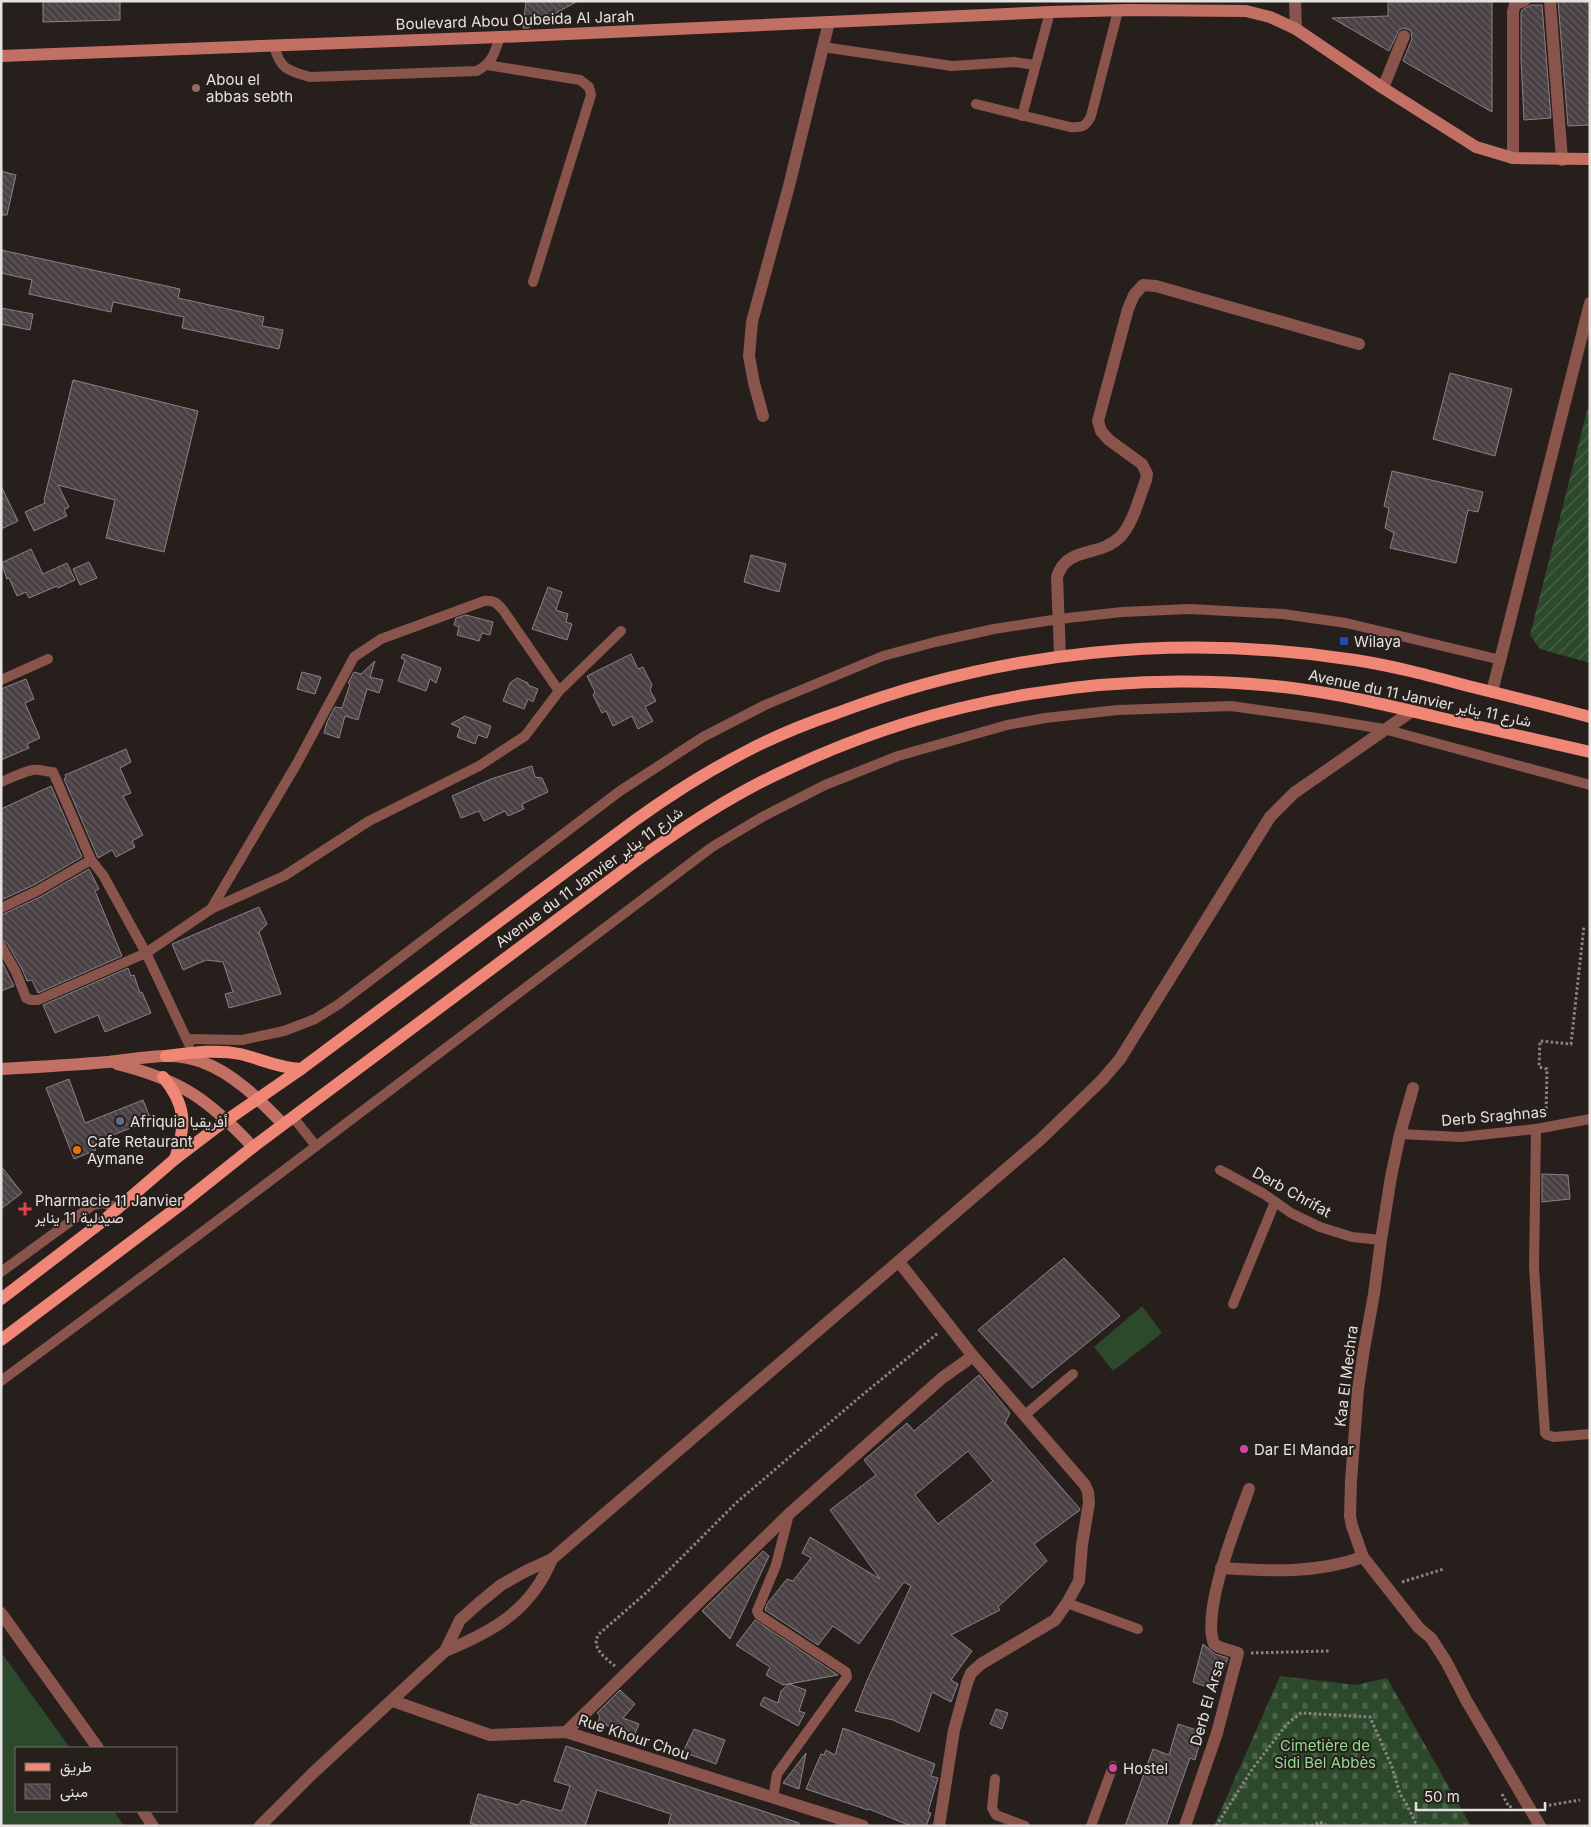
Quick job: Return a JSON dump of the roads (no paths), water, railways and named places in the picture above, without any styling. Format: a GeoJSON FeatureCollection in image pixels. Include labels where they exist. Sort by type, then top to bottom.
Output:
{"type":"FeatureCollection","features":[{"type":"Feature","properties":{"kind":"main road","name":"Avenue du 11 Janvier شارع 11 يناير"},"geometry":{"type":"LineString","coordinates":[[1,1299],[119,1208],[175,1159],[227,1120],[301,1069],[634,820],[681,788],[743,752],[806,723],[891,693],[976,670],[1060,656],[1171,647],[1260,649],[1357,660],[1590,716]]}},
{"type":"Feature","properties":{"kind":"main road","name":"Avenue du 11 Janvier شارع 11 يناير"},"geometry":{"type":"LineString","coordinates":[[1,1340],[179,1206],[252,1147],[633,862],[670,836],[728,800],[786,769],[837,747],[875,733],[963,707],[1025,694],[1089,686],[1151,682],[1218,682],[1286,687],[1359,699],[1590,752]]}},
{"type":"Feature","properties":{"kind":"main road"},"geometry":{"type":"LineString","coordinates":[[166,1056],[192,1052],[239,1054],[283,1067],[301,1069]]}},
{"type":"Feature","properties":{"kind":"main road"},"geometry":{"type":"LineString","coordinates":[[163,1077],[175,1092],[182,1112],[182,1132],[175,1159]]}},
{"type":"Feature","properties":{"kind":"street"},"geometry":{"type":"LineString","coordinates":[[1295,1],[1296,29]]}},
{"type":"Feature","properties":{"kind":"street"},"geometry":{"type":"LineString","coordinates":[[1513,158],[1513,12],[1515,4],[1524,1]]}},
{"type":"Feature","properties":{"kind":"street"},"geometry":{"type":"LineString","coordinates":[[1550,1],[1562,160]]}},
{"type":"Feature","properties":{"kind":"street","name":"Boulevard Abou Oubeida Al Jarah"},"geometry":{"type":"LineString","coordinates":[[1,56],[500,37],[1125,8],[1246,11],[1270,18],[1296,29],[1383,88],[1476,147],[1513,158],[1590,159]]}},
{"type":"Feature","properties":{"kind":"street"},"geometry":{"type":"LineString","coordinates":[[763,416],[749,356],[752,322],[829,22]]}},
{"type":"Feature","properties":{"kind":"street"},"geometry":{"type":"LineString","coordinates":[[1383,88],[1404,36]]}},
{"type":"Feature","properties":{"kind":"street"},"geometry":{"type":"LineString","coordinates":[[1060,656],[1057,577],[1062,565],[1069,558],[1105,548],[1121,536],[1132,516],[1146,480],[1147,474],[1142,464],[1109,440],[1101,431],[1098,421],[1128,309],[1134,295],[1143,285],[1156,286],[1359,344]]}},
{"type":"Feature","properties":{"kind":"street"},"geometry":{"type":"LineString","coordinates":[[1492,692],[1590,303]]}},
{"type":"Feature","properties":{"kind":"street"},"geometry":{"type":"LineString","coordinates":[[260,1826],[313,1773],[444,1651],[460,1620],[479,1603],[501,1585],[552,1559],[1041,1140],[1102,1080],[1120,1059],[1270,817],[1294,793],[1412,710]]}},
{"type":"Feature","properties":{"kind":"street"},"geometry":{"type":"LineString","coordinates":[[1,1069],[110,1062],[152,1056],[189,1058],[204,1062],[228,1076],[288,1120]]}},
{"type":"Feature","properties":{"kind":"street"},"geometry":{"type":"LineString","coordinates":[[110,1062],[147,1071],[190,1091],[227,1120],[252,1147]]}},
{"type":"Feature","properties":{"kind":"street","name":"Kaa El Mechra"},"geometry":{"type":"LineString","coordinates":[[1413,1088],[1400,1134],[1380,1240],[1374,1294],[1358,1389],[1350,1516],[1363,1557],[1419,1628],[1426,1632],[1436,1644],[1466,1700],[1540,1826]]}},
{"type":"Feature","properties":{"kind":"street"},"geometry":{"type":"LineString","coordinates":[[899,1262],[948,1325],[1085,1486],[1088,1492],[1089,1503],[1082,1545],[1079,1581],[1067,1603],[1055,1620],[981,1664],[966,1683],[954,1730],[939,1826]]}},
{"type":"Feature","properties":{"kind":"street"},"geometry":{"type":"LineString","coordinates":[[566,1732],[789,1514],[942,1378],[974,1356]]}},
{"type":"Feature","properties":{"kind":"street","name":"Derb El Arsa"},"geometry":{"type":"LineString","coordinates":[[1185,1826],[1217,1733],[1238,1653],[1214,1644],[1211,1638],[1210,1626],[1221,1568],[1249,1489]]}},
{"type":"Feature","properties":{"kind":"street"},"geometry":{"type":"LineString","coordinates":[[1221,1568],[1281,1572],[1344,1564],[1363,1557]]}},
{"type":"Feature","properties":{"kind":"street"},"geometry":{"type":"LineString","coordinates":[[444,1651],[474,1639],[514,1614],[544,1579],[552,1559]]}},
{"type":"Feature","properties":{"kind":"street"},"geometry":{"type":"LineString","coordinates":[[1,1613],[97,1747]]}},
{"type":"Feature","properties":{"kind":"street","name":"Rue Khour Chou"},"geometry":{"type":"LineString","coordinates":[[393,1700],[490,1735],[566,1732],[863,1826]]}},
{"type":"Feature","properties":{"kind":"street"},"geometry":{"type":"LineString","coordinates":[[144,1812],[153,1826]]}},
{"type":"Feature","properties":{"kind":"lane"},"geometry":{"type":"LineString","coordinates":[[976,104],[1081,128],[1088,123],[1091,116],[1125,8]]}},
{"type":"Feature","properties":{"kind":"lane"},"geometry":{"type":"LineString","coordinates":[[1022,116],[1050,12]]}},
{"type":"Feature","properties":{"kind":"lane"},"geometry":{"type":"LineString","coordinates":[[274,46],[278,60],[284,67],[295,73],[310,76],[477,71],[487,65],[494,56],[500,37]]}},
{"type":"Feature","properties":{"kind":"lane"},"geometry":{"type":"LineString","coordinates":[[823,47],[952,66],[1014,62],[1035,65]]}},
{"type":"Feature","properties":{"kind":"lane"},"geometry":{"type":"LineString","coordinates":[[487,65],[580,80],[589,87],[592,95],[533,282]]}},
{"type":"Feature","properties":{"kind":"lane"},"geometry":{"type":"LineString","coordinates":[[211,909],[317,727],[347,667],[360,652],[381,639],[484,601],[492,600],[498,603],[559,691]]}},
{"type":"Feature","properties":{"kind":"lane"},"geometry":{"type":"LineString","coordinates":[[187,1039],[242,1040],[291,1029],[326,1012],[620,791],[703,738],[765,705],[883,656],[994,629],[1059,619],[1122,612],[1190,610],[1283,614],[1346,623],[1501,660]]}},
{"type":"Feature","properties":{"kind":"lane"},"geometry":{"type":"LineString","coordinates":[[1,946],[16,972],[26,998],[31,1000],[38,1000],[146,953],[211,909],[284,876],[368,821],[478,766],[525,736],[559,691],[621,631]]}},
{"type":"Feature","properties":{"kind":"lane"},"geometry":{"type":"LineString","coordinates":[[1,680],[48,659]]}},
{"type":"Feature","properties":{"kind":"lane"},"geometry":{"type":"LineString","coordinates":[[1,1381],[712,847],[764,816],[825,786],[891,759],[1007,725],[1045,718],[1118,710],[1231,706],[1384,730],[1590,785]]}},
{"type":"Feature","properties":{"kind":"lane"},"geometry":{"type":"LineString","coordinates":[[1,782],[32,770],[53,772],[91,860],[103,876],[146,953],[192,1052]]}},
{"type":"Feature","properties":{"kind":"lane"},"geometry":{"type":"LineString","coordinates":[[1,908],[37,891],[91,860]]}},
{"type":"Feature","properties":{"kind":"lane","name":"Derb Sraghnas"},"geometry":{"type":"LineString","coordinates":[[1400,1134],[1461,1137],[1541,1128],[1590,1119]]}},
{"type":"Feature","properties":{"kind":"lane"},"geometry":{"type":"LineString","coordinates":[[288,1120],[316,1146]]}},
{"type":"Feature","properties":{"kind":"lane"},"geometry":{"type":"LineString","coordinates":[[1541,1128],[1534,1268],[1545,1433],[1550,1437],[1590,1434]]}},
{"type":"Feature","properties":{"kind":"lane","name":"Derb Chrifat"},"geometry":{"type":"LineString","coordinates":[[1220,1170],[1259,1191],[1292,1213],[1338,1234],[1380,1240]]}},
{"type":"Feature","properties":{"kind":"lane"},"geometry":{"type":"LineString","coordinates":[[1233,1304],[1275,1202]]}},
{"type":"Feature","properties":{"kind":"lane"},"geometry":{"type":"LineString","coordinates":[[1,1272],[93,1205],[103,1203],[119,1208]]}},
{"type":"Feature","properties":{"kind":"lane"},"geometry":{"type":"LineString","coordinates":[[1025,1415],[1073,1374]]}},
{"type":"Feature","properties":{"kind":"lane"},"geometry":{"type":"LineString","coordinates":[[772,1798],[777,1774],[847,1678],[846,1672],[759,1615],[757,1611],[776,1565],[789,1514]]}},
{"type":"Feature","properties":{"kind":"lane"},"geometry":{"type":"LineString","coordinates":[[1067,1603],[1138,1629]]}},
{"type":"Feature","properties":{"kind":"lane"},"geometry":{"type":"LineString","coordinates":[[1091,1826],[1113,1766]]}},
{"type":"Feature","properties":{"kind":"lane"},"geometry":{"type":"LineString","coordinates":[[995,1779],[992,1808],[994,1812],[996,1815],[1025,1826]]}},
{"type":"Feature","properties":{"kind":"place","name":"Abou el abbas sebth"},"geometry":{"type":"Point","coordinates":[196,88]}},
{"type":"Feature","properties":{"kind":"place","name":"Wilaya"},"geometry":{"type":"Point","coordinates":[1344,641]}},
{"type":"Feature","properties":{"kind":"place","name":"Afriquia أفريقيا"},"geometry":{"type":"Point","coordinates":[120,1121]}},
{"type":"Feature","properties":{"kind":"place","name":"Cafe Retaurant Aymane"},"geometry":{"type":"Point","coordinates":[77,1150]}},
{"type":"Feature","properties":{"kind":"place","name":"Pharmacie 11 Janvier صيدلية 11 يناير"},"geometry":{"type":"Point","coordinates":[25,1209]}},
{"type":"Feature","properties":{"kind":"place","name":"Dar El Mandar"},"geometry":{"type":"Point","coordinates":[1244,1449]}},
{"type":"Feature","properties":{"kind":"place","name":"Hostel"},"geometry":{"type":"Point","coordinates":[1113,1768]}},
{"type":"Feature","properties":{"kind":"park label","name":"Cimetière de Sidi Bel Abbès"},"geometry":{"type":"Point","coordinates":[1325,1754]}}]}
